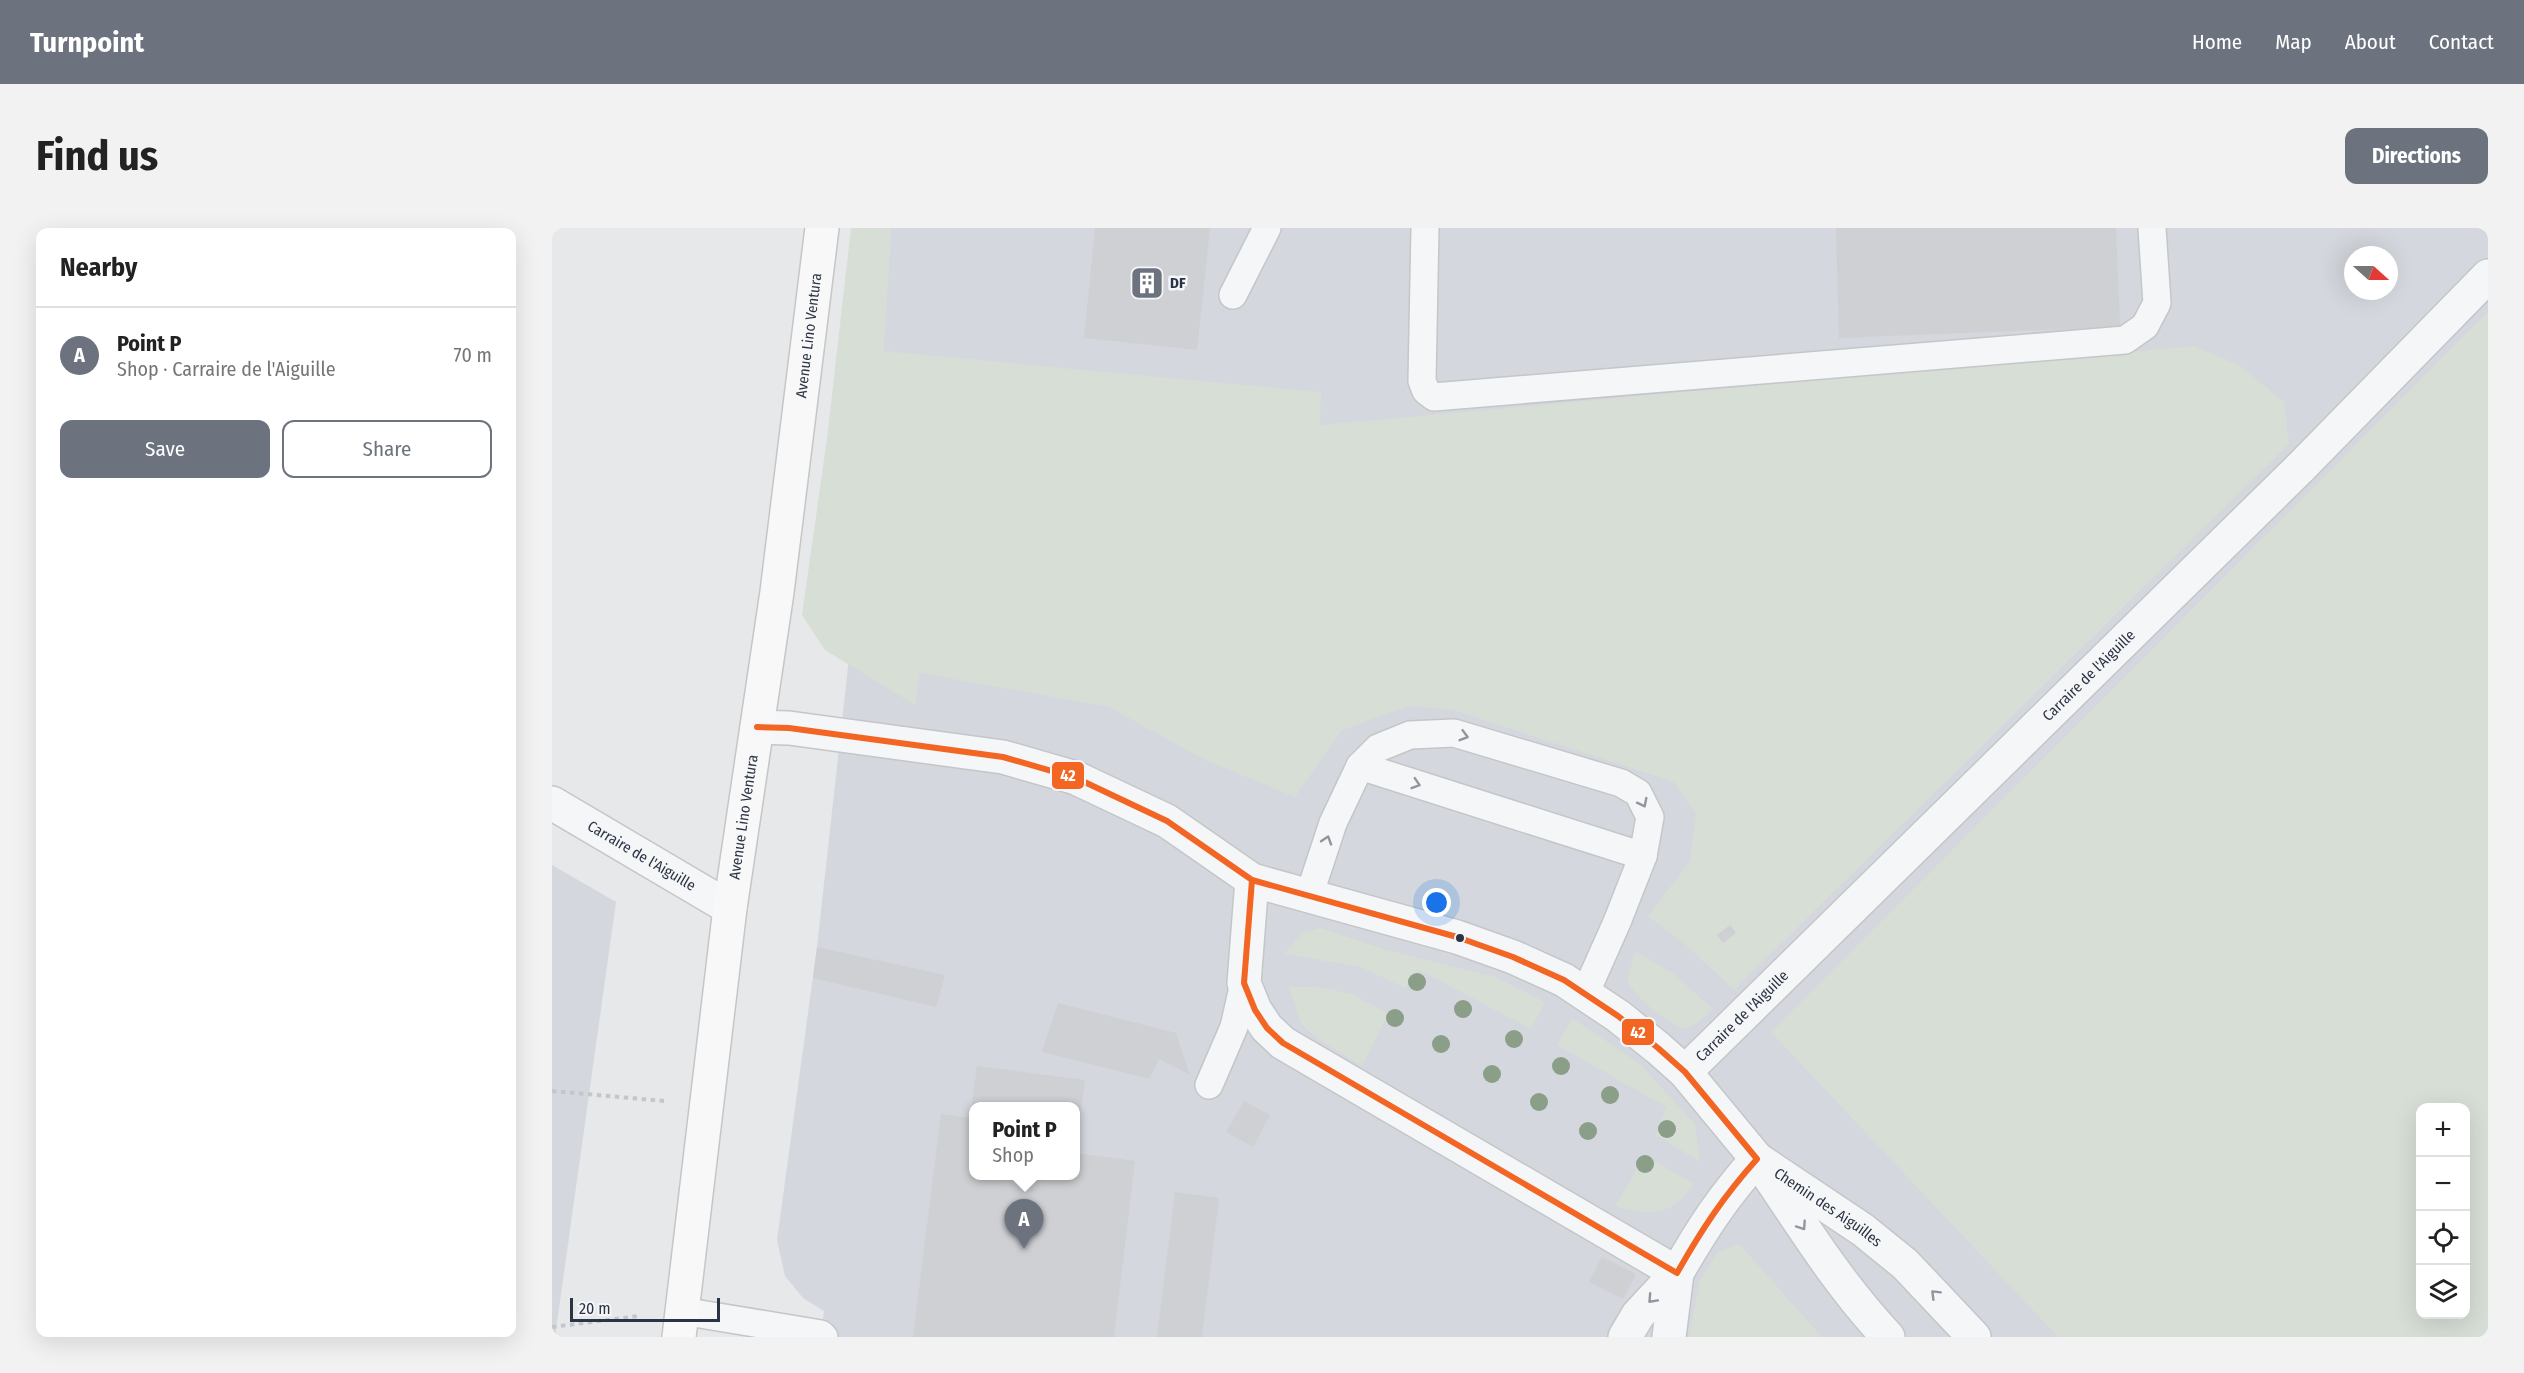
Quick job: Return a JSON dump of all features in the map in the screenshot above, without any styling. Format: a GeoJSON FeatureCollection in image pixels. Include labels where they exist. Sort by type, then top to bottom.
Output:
{"type":"FeatureCollection","features":[{"type":"Feature","properties":{"kind":"main road","name":"Avenue Lino Ventura"},"geometry":{"type":"LineString","coordinates":[[680,1324],[730,908],[777,592],[822,228]]}},
{"type":"Feature","properties":{"kind":"street","name":"Carraire de l'Aiguille"},"geometry":{"type":"LineString","coordinates":[[1685,1072],[2301,467],[2488,276]]}},
{"type":"Feature","properties":{"kind":"street","name":"Carraire de l'Aiguille"},"geometry":{"type":"LineString","coordinates":[[757,727],[789,728],[1003,757],[1076,778],[1167,821],[1252,880],[1457,937],[1513,957],[1564,980],[1618,1016],[1685,1072],[1757,1160]]}},
{"type":"Feature","properties":{"kind":"street","name":"Carraire de l'Aiguille"},"geometry":{"type":"LineString","coordinates":[[552,803],[730,908]]}},
{"type":"Feature","properties":{"kind":"street"},"geometry":{"type":"LineString","coordinates":[[1252,880],[1244,983],[1255,1010],[1267,1028],[1283,1043],[1677,1273]]}},
{"type":"Feature","properties":{"kind":"street"},"geometry":{"type":"LineString","coordinates":[[1625,1337],[1638,1315],[1677,1273],[1703,1227],[1721,1201],[1757,1160]]}},
{"type":"Feature","properties":{"kind":"street","name":"Chemin des Aiguilles"},"geometry":{"type":"LineString","coordinates":[[1757,1160],[1829,1267],[1861,1308],[1888,1337]]}},
{"type":"Feature","properties":{"kind":"street","name":"Chemin des Aiguilles"},"geometry":{"type":"LineString","coordinates":[[1757,1160],[1863,1230],[1905,1264],[1974,1337]]}},
{"type":"Feature","properties":{"kind":"street"},"geometry":{"type":"LineString","coordinates":[[1669,1337],[1677,1273]]}},
{"type":"Feature","properties":{"kind":"lane"},"geometry":{"type":"LineString","coordinates":[[1233,295],[1267,228]]}},
{"type":"Feature","properties":{"kind":"lane"},"geometry":{"type":"LineString","coordinates":[[1425,228],[1422,381],[1426,391],[1434,398],[2125,340],[2145,326],[2157,303],[2152,228]]}},
{"type":"Feature","properties":{"kind":"lane"},"geometry":{"type":"LineString","coordinates":[[1309,896],[1333,823],[1360,766],[1378,748],[1410,735],[1454,733],[1620,783],[1638,793],[1650,817],[1643,856],[1617,922],[1584,993]]}},
{"type":"Feature","properties":{"kind":"lane"},"geometry":{"type":"LineString","coordinates":[[1360,766],[1643,856]]}},
{"type":"Feature","properties":{"kind":"lane"},"geometry":{"type":"LineString","coordinates":[[1209,1085],[1230,1038],[1244,983]]}},
{"type":"Feature","properties":{"kind":"lane"},"geometry":{"type":"LineString","coordinates":[[680,1324],[821,1334],[824,1337]]}},
{"type":"Feature","properties":{"kind":"path"},"geometry":{"type":"LineString","coordinates":[[552,1091],[707,1104]]}},
{"type":"Feature","properties":{"kind":"path"},"geometry":{"type":"LineString","coordinates":[[552,1327],[680,1324]]}},
{"type":"Feature","properties":{"kind":"shaded area"},"geometry":{"type":"Polygon","coordinates":[[[851,228],[891,228],[884,351],[1321,392],[1320,425],[2194,346],[2239,365],[2284,402],[2289,444],[1734,990],[1687,946],[1648,916],[1690,861],[1696,814],[1674,782],[1453,710],[1409,706],[1342,730],[1295,797],[1205,760],[1109,707],[920,673],[915,705],[825,650],[802,615],[827,439],[851,228]]]}},
{"type":"Feature","properties":{"kind":"shaded area"},"geometry":{"type":"Polygon","coordinates":[[[891,228],[2488,228],[2488,1337],[821,1337],[824,1311],[803,1298],[785,1276],[777,1240],[817,947],[883,351],[891,228]]]}},
{"type":"Feature","properties":{"kind":"shaded area"},"geometry":{"type":"Polygon","coordinates":[[[2488,312],[2488,1337],[2058,1337],[1771,1032],[2488,312]]]}},
{"type":"Feature","properties":{"kind":"shaded area"},"geometry":{"type":"Polygon","coordinates":[[[552,865],[616,902],[555,1337],[552,1337],[552,865]]]}},
{"type":"Feature","properties":{"kind":"shaded area"},"geometry":{"type":"Polygon","coordinates":[[[1321,928],[1387,950],[1495,977],[1545,1002],[1531,1029],[1419,970],[1405,988],[1361,967],[1284,954],[1302,933],[1321,928]]]}},
{"type":"Feature","properties":{"kind":"shaded area"},"geometry":{"type":"Polygon","coordinates":[[[1635,951],[1674,974],[1713,1009],[1698,1023],[1686,1029],[1661,1016],[1638,996],[1627,981],[1635,951]]]}},
{"type":"Feature","properties":{"kind":"shaded area"},"geometry":{"type":"Polygon","coordinates":[[[1289,987],[1317,987],[1353,994],[1388,1014],[1362,1066],[1319,1040],[1301,1024],[1289,987]]]}},
{"type":"Feature","properties":{"kind":"shaded area"},"geometry":{"type":"Polygon","coordinates":[[[1572,1018],[1640,1064],[1695,1124],[1700,1162],[1656,1135],[1666,1107],[1557,1045],[1572,1018]]]}},
{"type":"Feature","properties":{"kind":"shaded area"},"geometry":{"type":"Polygon","coordinates":[[[1645,1155],[1694,1184],[1677,1202],[1659,1211],[1639,1212],[1615,1206],[1645,1155]]]}},
{"type":"Feature","properties":{"kind":"shaded area"},"geometry":{"type":"Polygon","coordinates":[[[1739,1244],[1822,1337],[1689,1337],[1700,1280],[1718,1252],[1739,1244]]]}},
{"type":"Feature","properties":{"kind":"building","name":"DF"},"geometry":{"type":"Polygon","coordinates":[[[1095,228],[1210,228],[1197,350],[1084,338],[1095,228]]]}},
{"type":"Feature","properties":{"kind":"building"},"geometry":{"type":"Polygon","coordinates":[[[1836,228],[2116,228],[2120,327],[1839,338],[1836,228]]]}},
{"type":"Feature","properties":{"kind":"building"},"geometry":{"type":"Polygon","coordinates":[[[1730,925],[1736,933],[1723,943],[1717,935],[1730,925]]]}},
{"type":"Feature","properties":{"kind":"building"},"geometry":{"type":"Polygon","coordinates":[[[817,947],[945,975],[936,1007],[813,978],[817,947]]]}},
{"type":"Feature","properties":{"kind":"building"},"geometry":{"type":"Polygon","coordinates":[[[1058,1003],[1176,1033],[1190,1075],[1159,1059],[1149,1079],[1042,1052],[1058,1003]]]}},
{"type":"Feature","properties":{"kind":"building"},"geometry":{"type":"Polygon","coordinates":[[[977,1066],[1085,1080],[1080,1119],[1080,1102],[972,1102],[977,1066]]]}},
{"type":"Feature","properties":{"kind":"building"},"geometry":{"type":"Polygon","coordinates":[[[1244,1101],[1270,1115],[1253,1147],[1226,1132],[1244,1101]]]}},
{"type":"Feature","properties":{"kind":"building"},"geometry":{"type":"Polygon","coordinates":[[[941,1114],[969,1118],[969,1180],[1080,1180],[1080,1154],[1135,1161],[1114,1337],[913,1337],[941,1114]]]}},
{"type":"Feature","properties":{"kind":"building"},"geometry":{"type":"Polygon","coordinates":[[[1175,1192],[1219,1198],[1202,1337],[1157,1337],[1175,1192]]]}},
{"type":"Feature","properties":{"kind":"building"},"geometry":{"type":"Polygon","coordinates":[[[1602,1257],[1636,1274],[1623,1299],[1589,1282],[1602,1257]]]}},
{"type":"Feature","properties":{"kind":"transit line","name":"42"},"geometry":{"type":"LineString","coordinates":[[757,727],[789,728],[1003,757],[1076,778],[1167,821],[1252,880],[1457,937],[1513,957],[1564,980],[1618,1016],[1685,1072],[1757,1159],[1714,1214],[1677,1273],[1283,1043],[1267,1028],[1255,1010],[1244,983],[1252,880]]}},
{"type":"Feature","properties":{"kind":"place","name":"DF"},"geometry":{"type":"Point","coordinates":[1147,283]}},
{"type":"Feature","properties":{"kind":"place","name":"Point P"},"geometry":{"type":"Point","coordinates":[1024,1249]}}]}
